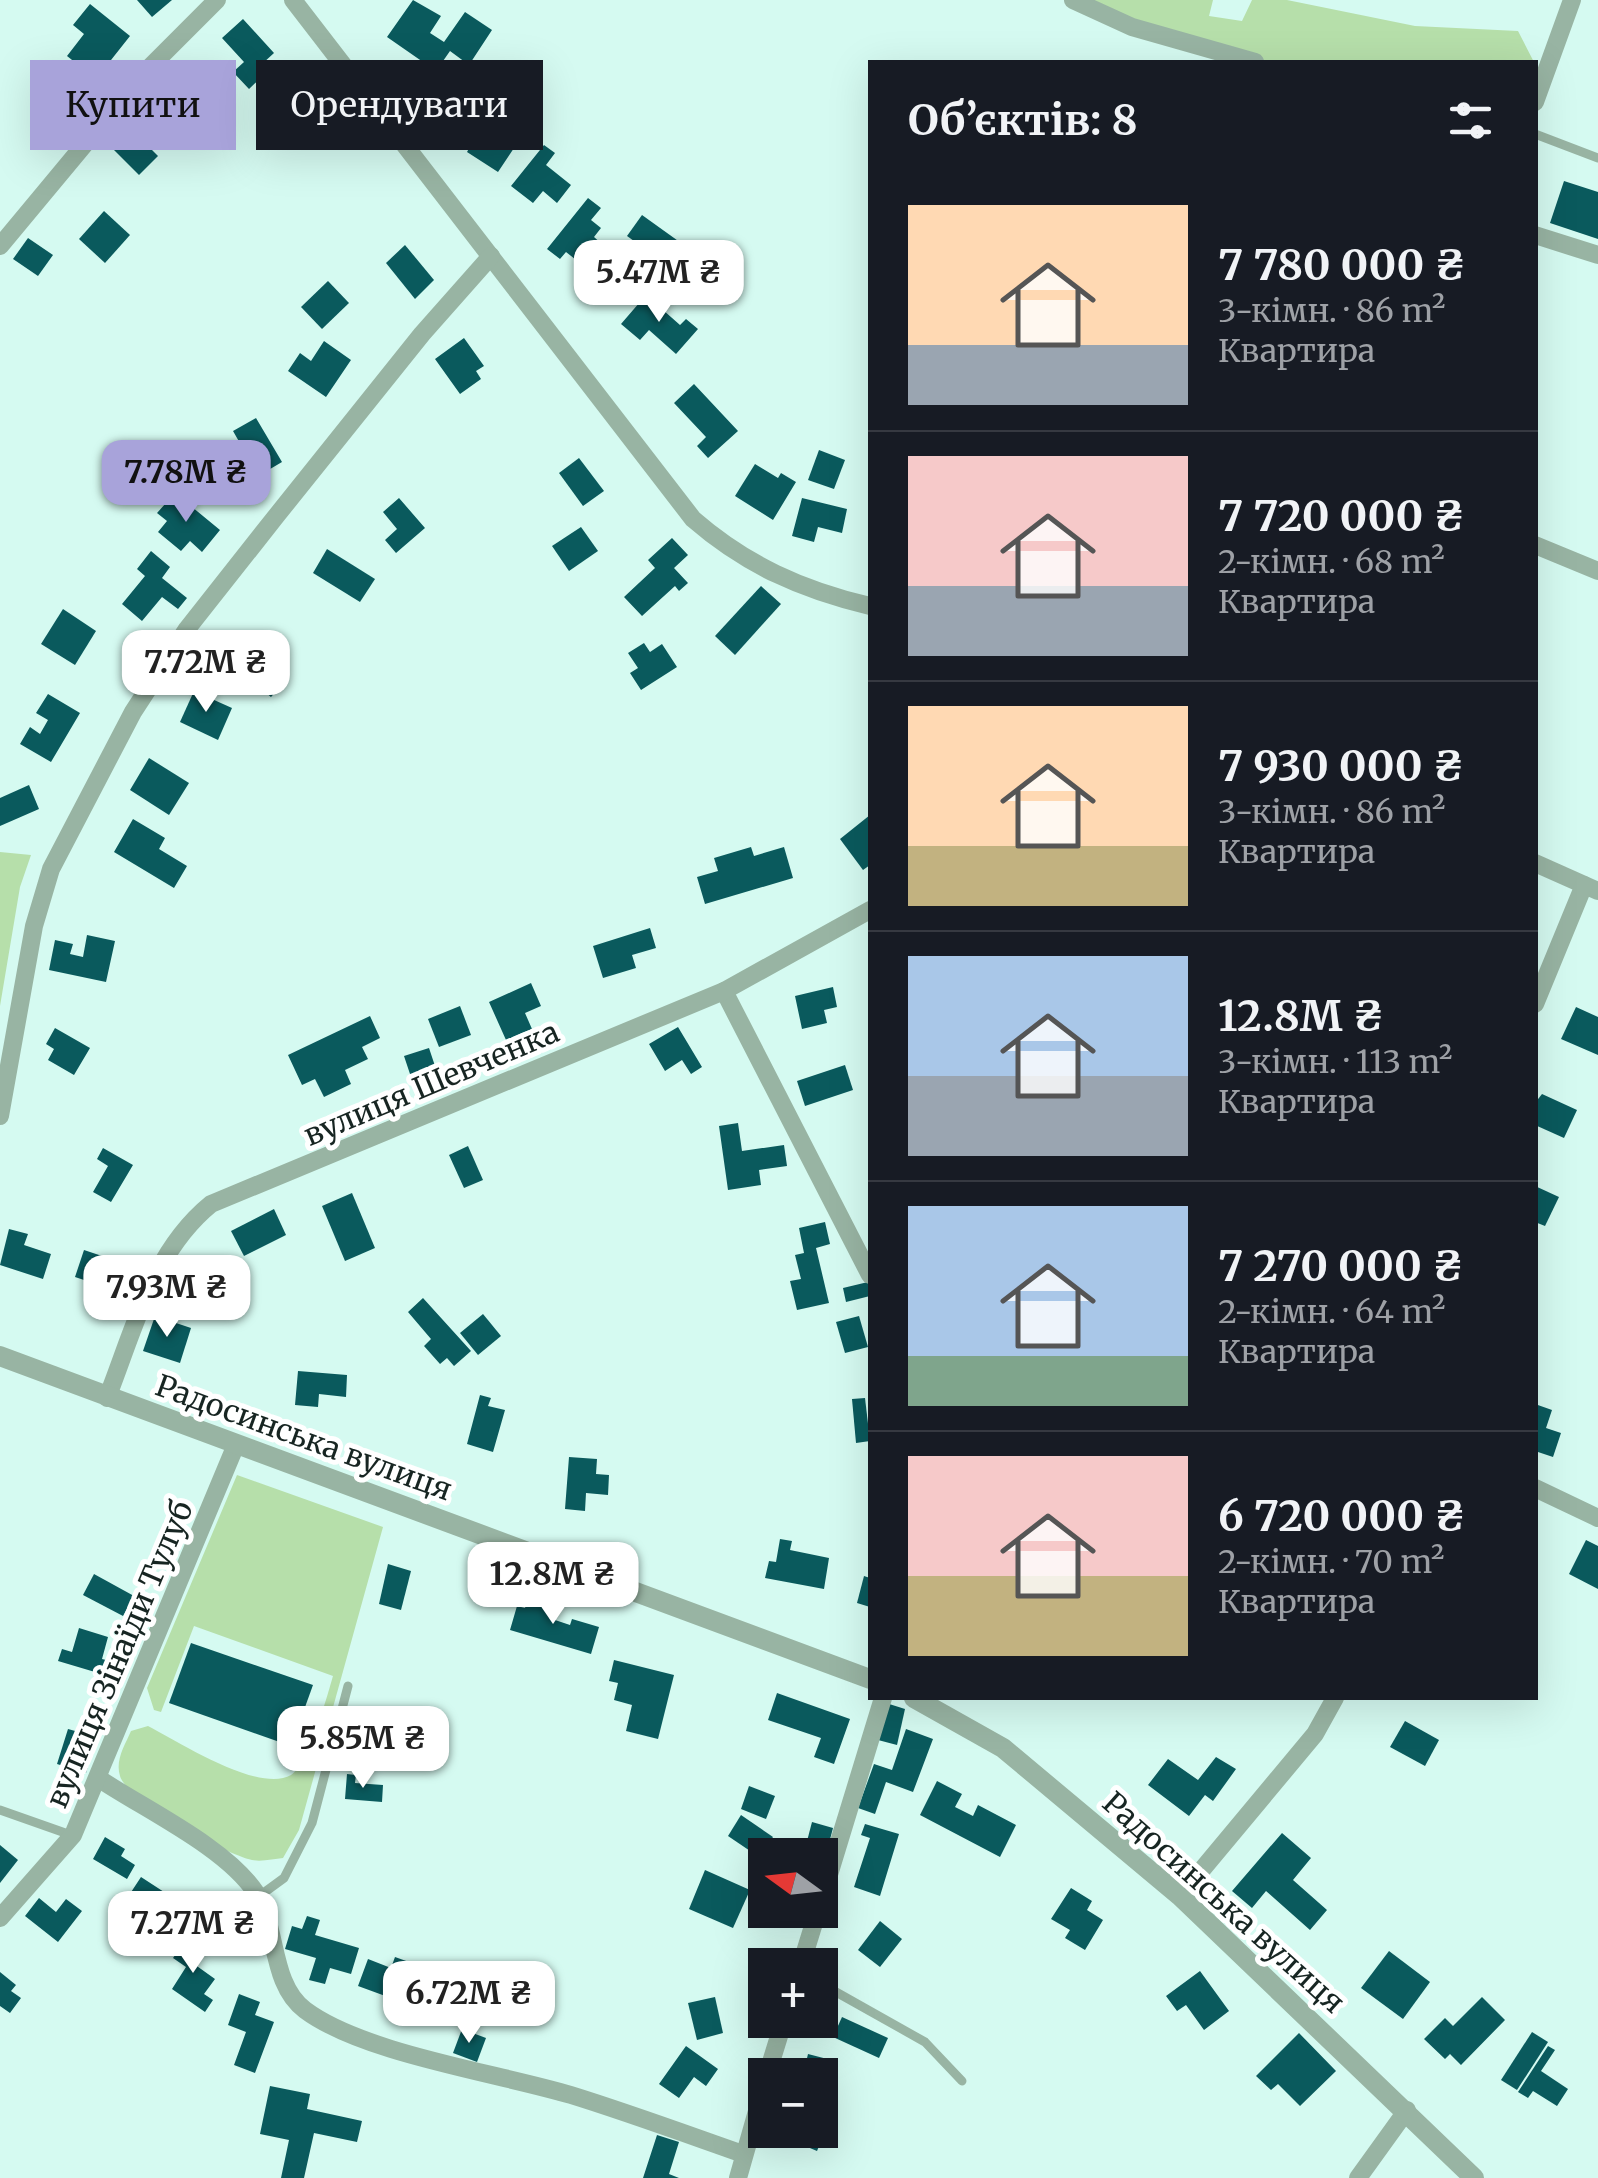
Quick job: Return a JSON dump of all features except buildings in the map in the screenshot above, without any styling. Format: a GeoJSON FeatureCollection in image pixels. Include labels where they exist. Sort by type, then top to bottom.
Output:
{"type":"FeatureCollection","features":[{"type":"Feature","properties":{"kind":"street"},"geometry":{"type":"LineString","coordinates":[[0,246],[143,74],[217,0]]}},
{"type":"Feature","properties":{"kind":"street"},"geometry":{"type":"LineString","coordinates":[[292,0],[693,519],[723,545],[773,575],[818,594],[868,606]]}},
{"type":"Feature","properties":{"kind":"street"},"geometry":{"type":"LineString","coordinates":[[1073,0],[1132,26],[1247,60]]}},
{"type":"Feature","properties":{"kind":"street"},"geometry":{"type":"LineString","coordinates":[[1538,94],[1572,0]]}},
{"type":"Feature","properties":{"kind":"street"},"geometry":{"type":"LineString","coordinates":[[1538,236],[1598,255]]}},
{"type":"Feature","properties":{"kind":"street"},"geometry":{"type":"LineString","coordinates":[[0,1116],[34,926],[51,869],[133,712],[187,629],[422,334],[491,256]]}},
{"type":"Feature","properties":{"kind":"street"},"geometry":{"type":"LineString","coordinates":[[1538,546],[1598,571]]}},
{"type":"Feature","properties":{"kind":"street"},"geometry":{"type":"LineString","coordinates":[[1538,864],[1591,888],[1538,998]]}},
{"type":"Feature","properties":{"kind":"street","name":"вулиця Шевченка"},"geometry":{"type":"LineString","coordinates":[[107,1398],[162,1260],[183,1226],[210,1204],[724,991],[868,911]]}},
{"type":"Feature","properties":{"kind":"street"},"geometry":{"type":"LineString","coordinates":[[724,991],[868,1271]]}},
{"type":"Feature","properties":{"kind":"street","name":"Радосинська вулиця"},"geometry":{"type":"LineString","coordinates":[[0,1356],[868,1679]]}},
{"type":"Feature","properties":{"kind":"street","name":"вулиця Зінаїди Тулуб"},"geometry":{"type":"LineString","coordinates":[[0,1918],[74,1836],[236,1447]]}},
{"type":"Feature","properties":{"kind":"street"},"geometry":{"type":"LineString","coordinates":[[1538,1489],[1598,1518]]}},
{"type":"Feature","properties":{"kind":"street"},"geometry":{"type":"LineString","coordinates":[[838,1845],[882,1700]]}},
{"type":"Feature","properties":{"kind":"street","name":"Радосинська вулиця"},"geometry":{"type":"LineString","coordinates":[[918,1700],[1003,1748],[1180,1896],[1474,2178]]}},
{"type":"Feature","properties":{"kind":"street"},"geometry":{"type":"LineString","coordinates":[[1180,1896],[1315,1734],[1334,1700]]}},
{"type":"Feature","properties":{"kind":"street"},"geometry":{"type":"LineString","coordinates":[[98,1778],[243,1875],[258,1896],[288,1986],[300,2007],[322,2022],[454,2066],[572,2096],[743,2154]]}},
{"type":"Feature","properties":{"kind":"street"},"geometry":{"type":"LineString","coordinates":[[1358,2178],[1407,2110]]}},
{"type":"Feature","properties":{"kind":"street"},"geometry":{"type":"LineString","coordinates":[[738,2178],[748,2138]]}},
{"type":"Feature","properties":{"kind":"lane"},"geometry":{"type":"LineString","coordinates":[[1538,135],[1598,158]]}},
{"type":"Feature","properties":{"kind":"lane"},"geometry":{"type":"LineString","coordinates":[[258,1896],[284,1878],[312,1823],[348,1686]]}},
{"type":"Feature","properties":{"kind":"lane"},"geometry":{"type":"LineString","coordinates":[[0,1810],[74,1836]]}},
{"type":"Feature","properties":{"kind":"lane"},"geometry":{"type":"LineString","coordinates":[[838,1993],[925,2042],[962,2081]]}},
{"type":"Feature","properties":{"kind":"green space"},"geometry":{"type":"Polygon","coordinates":[[[1085,0],[1213,0],[1209,16],[1242,21],[1252,0],[1287,0],[1415,26],[1518,31],[1533,60],[1260,60],[1132,21],[1085,0]]]}},
{"type":"Feature","properties":{"kind":"green space"},"geometry":{"type":"Polygon","coordinates":[[[0,852],[31,855],[20,887],[0,1006],[0,852]]]}},
{"type":"Feature","properties":{"kind":"green space"},"geometry":{"type":"Polygon","coordinates":[[[237,1475],[383,1527],[299,1830],[283,1858],[263,1861],[239,1856],[178,1825],[127,1787],[119,1770],[121,1753],[131,1731],[148,1726],[218,1763],[259,1777],[277,1779],[291,1775],[310,1745],[333,1676],[194,1626],[161,1712],[154,1710],[147,1688],[237,1475]]]}}]}
